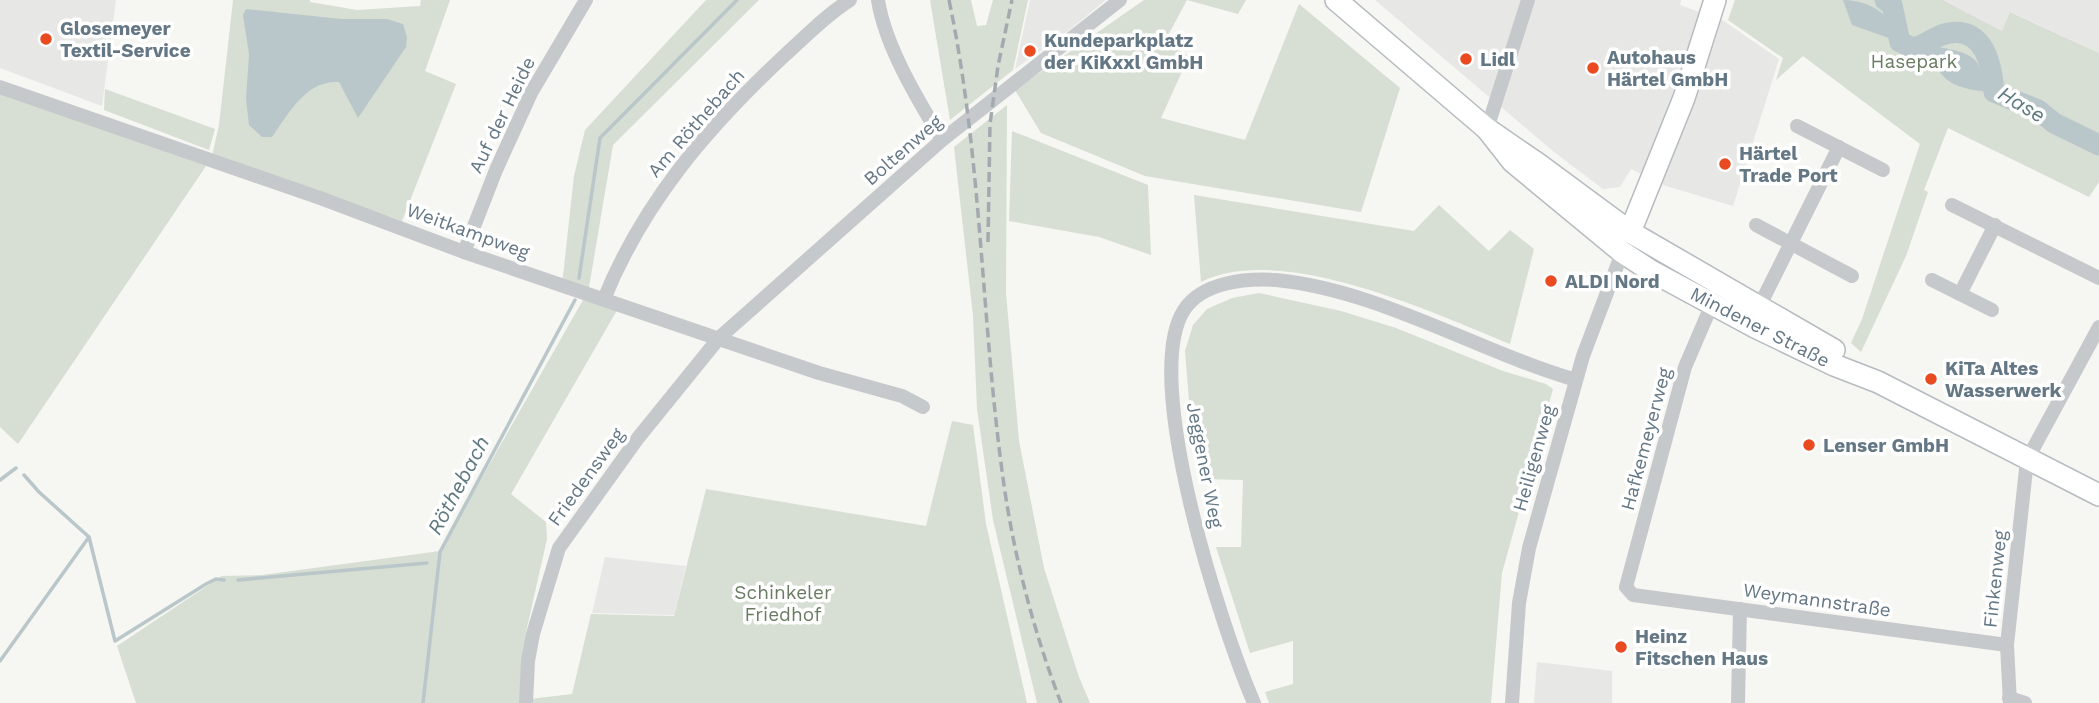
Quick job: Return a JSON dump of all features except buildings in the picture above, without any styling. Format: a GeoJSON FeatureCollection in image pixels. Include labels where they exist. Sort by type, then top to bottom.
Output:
{"type":"FeatureCollection","features":[{"type":"Feature","properties":{"kind":"main road","name":"Mindener Straße"},"geometry":{"type":"LineString","coordinates":[[1336,0],[1487,129],[1538,163],[1626,242],[1651,271],[1721,309],[1834,365],[1878,382],[2099,495]]}},
{"type":"Feature","properties":{"kind":"main road"},"geometry":{"type":"LineString","coordinates":[[1626,242],[1684,98],[1715,0]]}},
{"type":"Feature","properties":{"kind":"main road","name":"Mindener Straße"},"geometry":{"type":"LineString","coordinates":[[1626,242],[1759,307],[1835,351],[1878,382]]}},
{"type":"Feature","properties":{"kind":"street","name":"Auf der Heide"},"geometry":{"type":"LineString","coordinates":[[464,252],[496,170],[531,93],[586,0]]}},
{"type":"Feature","properties":{"kind":"street","name":"Am Röthebach"},"geometry":{"type":"LineString","coordinates":[[604,299],[618,264],[639,226],[675,174],[754,84],[834,11],[850,0]]}},
{"type":"Feature","properties":{"kind":"street"},"geometry":{"type":"LineString","coordinates":[[878,0],[881,21],[918,100],[942,140]]}},
{"type":"Feature","properties":{"kind":"street","name":"Boltenweg"},"geometry":{"type":"LineString","coordinates":[[719,338],[942,140],[1120,0]]}},
{"type":"Feature","properties":{"kind":"street"},"geometry":{"type":"LineString","coordinates":[[1487,129],[1528,0]]}},
{"type":"Feature","properties":{"kind":"street","name":"Weitkampweg"},"geometry":{"type":"LineString","coordinates":[[0,87],[320,198],[464,252],[819,373],[902,396],[923,407]]}},
{"type":"Feature","properties":{"kind":"street"},"geometry":{"type":"LineString","coordinates":[[1797,126],[1884,170]]}},
{"type":"Feature","properties":{"kind":"street"},"geometry":{"type":"LineString","coordinates":[[1721,309],[1749,312],[1759,307],[1839,148]]}},
{"type":"Feature","properties":{"kind":"street"},"geometry":{"type":"LineString","coordinates":[[1952,205],[2099,278]]}},
{"type":"Feature","properties":{"kind":"street"},"geometry":{"type":"LineString","coordinates":[[1756,225],[1853,276]]}},
{"type":"Feature","properties":{"kind":"street"},"geometry":{"type":"LineString","coordinates":[[1960,294],[1995,225]]}},
{"type":"Feature","properties":{"kind":"street","name":"Heiligenweg"},"geometry":{"type":"LineString","coordinates":[[1512,703],[1519,603],[1529,548],[1576,380],[1626,242]]}},
{"type":"Feature","properties":{"kind":"street","name":"Jeggener Weg"},"geometry":{"type":"LineString","coordinates":[[1254,703],[1213,591],[1176,427],[1172,351],[1178,321],[1193,299],[1210,289],[1233,283],[1276,280],[1356,298],[1405,314],[1526,364],[1576,380]]}},
{"type":"Feature","properties":{"kind":"street"},"geometry":{"type":"LineString","coordinates":[[1932,280],[1992,310]]}},
{"type":"Feature","properties":{"kind":"street","name":"Hafkemeyerweg"},"geometry":{"type":"LineString","coordinates":[[1626,587],[1685,367],[1721,309]]}},
{"type":"Feature","properties":{"kind":"street"},"geometry":{"type":"LineString","coordinates":[[2027,460],[2099,327]]}},
{"type":"Feature","properties":{"kind":"street","name":"Friedensweg"},"geometry":{"type":"LineString","coordinates":[[526,703],[528,661],[533,634],[559,548],[638,438],[719,338]]}},
{"type":"Feature","properties":{"kind":"street","name":"Finkenweg"},"geometry":{"type":"LineString","coordinates":[[2009,701],[2007,645],[2027,460]]}},
{"type":"Feature","properties":{"kind":"street","name":"Weymannstraße"},"geometry":{"type":"LineString","coordinates":[[1626,587],[1633,595],[2007,645]]}},
{"type":"Feature","properties":{"kind":"street"},"geometry":{"type":"LineString","coordinates":[[1738,703],[1740,609]]}},
{"type":"Feature","properties":{"kind":"street"},"geometry":{"type":"LineString","coordinates":[[2009,701],[2025,703]]}},
{"type":"Feature","properties":{"kind":"shaded area"},"geometry":{"type":"Polygon","coordinates":[[[0,0],[116,0],[102,106],[0,68],[0,0]]]}},
{"type":"Feature","properties":{"kind":"shaded area","name":"Kundeparkplatz der KiKxxl GmbH"},"geometry":{"type":"Polygon","coordinates":[[[1030,0],[1106,0],[1015,69],[1030,0]]]}},
{"type":"Feature","properties":{"kind":"shaded area"},"geometry":{"type":"Polygon","coordinates":[[[1375,0],[1681,0],[1680,5],[1724,21],[1779,59],[1733,206],[1666,186],[1631,169],[1620,187],[1603,189],[1554,152],[1375,0]]]}},
{"type":"Feature","properties":{"kind":"shaded area"},"geometry":{"type":"Polygon","coordinates":[[[1843,0],[1862,3],[1879,11],[1892,24],[1900,42],[1852,25],[1843,0]]]}},
{"type":"Feature","properties":{"kind":"shaded area"},"geometry":{"type":"Polygon","coordinates":[[[1943,0],[2099,0],[2099,53],[2011,12],[2002,31],[1943,0]]]}},
{"type":"Feature","properties":{"kind":"shaded area"},"geometry":{"type":"Polygon","coordinates":[[[246,9],[341,19],[387,19],[403,24],[407,37],[406,47],[358,118],[339,82],[327,83],[308,92],[272,137],[262,137],[249,125],[246,99],[249,54],[243,15],[246,9]]]}},
{"type":"Feature","properties":{"kind":"shaded area"},"geometry":{"type":"Polygon","coordinates":[[[1927,45],[1956,50],[1971,57],[1984,75],[1993,82],[1994,92],[1968,89],[1944,78],[1936,63],[1913,48],[1927,45]]]}},
{"type":"Feature","properties":{"kind":"shaded area"},"geometry":{"type":"Polygon","coordinates":[[[605,557],[686,566],[674,615],[592,613],[605,557]]]}},
{"type":"Feature","properties":{"kind":"shaded area"},"geometry":{"type":"Polygon","coordinates":[[[1537,662],[1612,671],[1612,703],[1534,703],[1537,662]]]}},
{"type":"Feature","properties":{"kind":"green space"},"geometry":{"type":"Polygon","coordinates":[[[233,0],[310,0],[357,10],[420,6],[421,0],[450,0],[425,71],[456,84],[402,221],[212,156],[219,125],[233,0]]]}},
{"type":"Feature","properties":{"kind":"green space"},"geometry":{"type":"Polygon","coordinates":[[[706,0],[759,0],[613,145],[588,293],[620,305],[511,494],[546,522],[547,539],[526,632],[520,703],[136,703],[117,646],[222,576],[262,575],[440,551],[587,293],[562,285],[574,176],[585,130],[706,0]]]}},
{"type":"Feature","properties":{"kind":"green space"},"geometry":{"type":"Polygon","coordinates":[[[930,0],[971,0],[977,26],[986,25],[993,0],[1028,0],[1013,70],[950,120],[930,0]]]}},
{"type":"Feature","properties":{"kind":"green space"},"geometry":{"type":"Polygon","coordinates":[[[1144,0],[1187,0],[1165,41],[1189,56],[1161,118],[1245,140],[1299,4],[1400,88],[1361,212],[1145,176],[1041,133],[1015,90],[1144,0]]]}},
{"type":"Feature","properties":{"kind":"green space"},"geometry":{"type":"Polygon","coordinates":[[[1187,0],[1246,0],[1238,14],[1187,0]]]}},
{"type":"Feature","properties":{"kind":"green space","name":"Hasepark"},"geometry":{"type":"Polygon","coordinates":[[[1735,0],[1943,0],[2002,31],[2010,12],[2099,53],[2099,182],[2089,197],[1948,128],[1924,190],[1928,192],[1906,256],[1861,352],[1851,343],[1862,319],[1920,144],[1803,56],[1776,80],[1783,58],[1728,20],[1735,0]]]}},
{"type":"Feature","properties":{"kind":"green space"},"geometry":{"type":"Polygon","coordinates":[[[105,89],[215,129],[209,150],[104,110],[105,89]]]}},
{"type":"Feature","properties":{"kind":"green space"},"geometry":{"type":"Polygon","coordinates":[[[0,92],[206,166],[18,444],[0,427],[0,92]]]}},
{"type":"Feature","properties":{"kind":"green space"},"geometry":{"type":"Polygon","coordinates":[[[1007,105],[1006,293],[1019,441],[1044,568],[1090,703],[1037,703],[993,520],[977,409],[973,316],[954,147],[1007,105]]]}},
{"type":"Feature","properties":{"kind":"green space"},"geometry":{"type":"Polygon","coordinates":[[[1012,131],[1148,185],[1151,255],[1099,237],[1009,221],[1012,131]]]}},
{"type":"Feature","properties":{"kind":"green space"},"geometry":{"type":"Polygon","coordinates":[[[1194,195],[1414,231],[1439,205],[1489,251],[1510,230],[1534,249],[1510,344],[1399,300],[1313,276],[1272,270],[1234,272],[1201,282],[1194,195]]]}},
{"type":"Feature","properties":{"kind":"green space"},"geometry":{"type":"Polygon","coordinates":[[[1259,293],[1341,311],[1396,328],[1503,371],[1546,384],[1553,389],[1502,573],[1491,703],[1269,703],[1265,692],[1293,684],[1293,641],[1250,653],[1216,547],[1241,547],[1243,480],[1199,479],[1185,351],[1193,325],[1207,309],[1232,298],[1259,293]]]}},
{"type":"Feature","properties":{"kind":"green space","name":"Schinkeler Friedhof"},"geometry":{"type":"Polygon","coordinates":[[[952,421],[973,425],[986,524],[1027,703],[530,703],[530,699],[572,694],[591,614],[674,616],[706,489],[926,526],[952,421]]]}},
{"type":"Feature","properties":{"kind":"waterway","name":"Röthebach"},"geometry":{"type":"LineString","coordinates":[[579,278],[600,138],[737,0]]}},
{"type":"Feature","properties":{"kind":"waterway","name":"Hase"},"geometry":{"type":"LineString","coordinates":[[1885,0],[1892,5],[1900,42],[1913,48],[1949,33],[1971,36],[1984,50],[1994,92],[2038,110],[2054,123],[2099,145]]}},
{"type":"Feature","properties":{"kind":"waterway","name":"Röthebach"},"geometry":{"type":"LineString","coordinates":[[423,703],[440,552],[575,300]]}},
{"type":"Feature","properties":{"kind":"waterway"},"geometry":{"type":"LineString","coordinates":[[0,480],[16,468]]}},
{"type":"Feature","properties":{"kind":"waterway"},"geometry":{"type":"LineString","coordinates":[[24,475],[89,537]]}},
{"type":"Feature","properties":{"kind":"waterway"},"geometry":{"type":"LineString","coordinates":[[0,661],[89,537],[115,641],[206,584],[216,579],[224,580]]}},
{"type":"Feature","properties":{"kind":"waterway"},"geometry":{"type":"LineString","coordinates":[[238,580],[427,563]]}},
{"type":"Feature","properties":{"kind":"railway"},"geometry":{"type":"LineString","coordinates":[[949,0],[960,59],[975,178],[990,358],[1007,506],[1026,592],[1061,703]]}},
{"type":"Feature","properties":{"kind":"railway"},"geometry":{"type":"LineString","coordinates":[[988,242],[990,124],[998,66],[1012,0]]}},
{"type":"Feature","properties":{"kind":"place","name":"Glosemeyer Textil-Service"},"geometry":{"type":"Point","coordinates":[46,39]}},
{"type":"Feature","properties":{"kind":"place","name":"Kundeparkplatz der KiKxxl GmbH"},"geometry":{"type":"Point","coordinates":[1030,51]}},
{"type":"Feature","properties":{"kind":"place","name":"Lidl"},"geometry":{"type":"Point","coordinates":[1466,59]}},
{"type":"Feature","properties":{"kind":"place","name":"Autohaus Härtel GmbH"},"geometry":{"type":"Point","coordinates":[1593,68]}},
{"type":"Feature","properties":{"kind":"place","name":"Härtel Trade Port"},"geometry":{"type":"Point","coordinates":[1725,164]}},
{"type":"Feature","properties":{"kind":"place","name":"ALDI Nord"},"geometry":{"type":"Point","coordinates":[1551,281]}},
{"type":"Feature","properties":{"kind":"place","name":"KiTa Altes Wasserwerk"},"geometry":{"type":"Point","coordinates":[1931,379]}},
{"type":"Feature","properties":{"kind":"place","name":"Lenser GmbH"},"geometry":{"type":"Point","coordinates":[1809,445]}},
{"type":"Feature","properties":{"kind":"place","name":"Heinz Fitschen Haus"},"geometry":{"type":"Point","coordinates":[1621,647]}}]}
